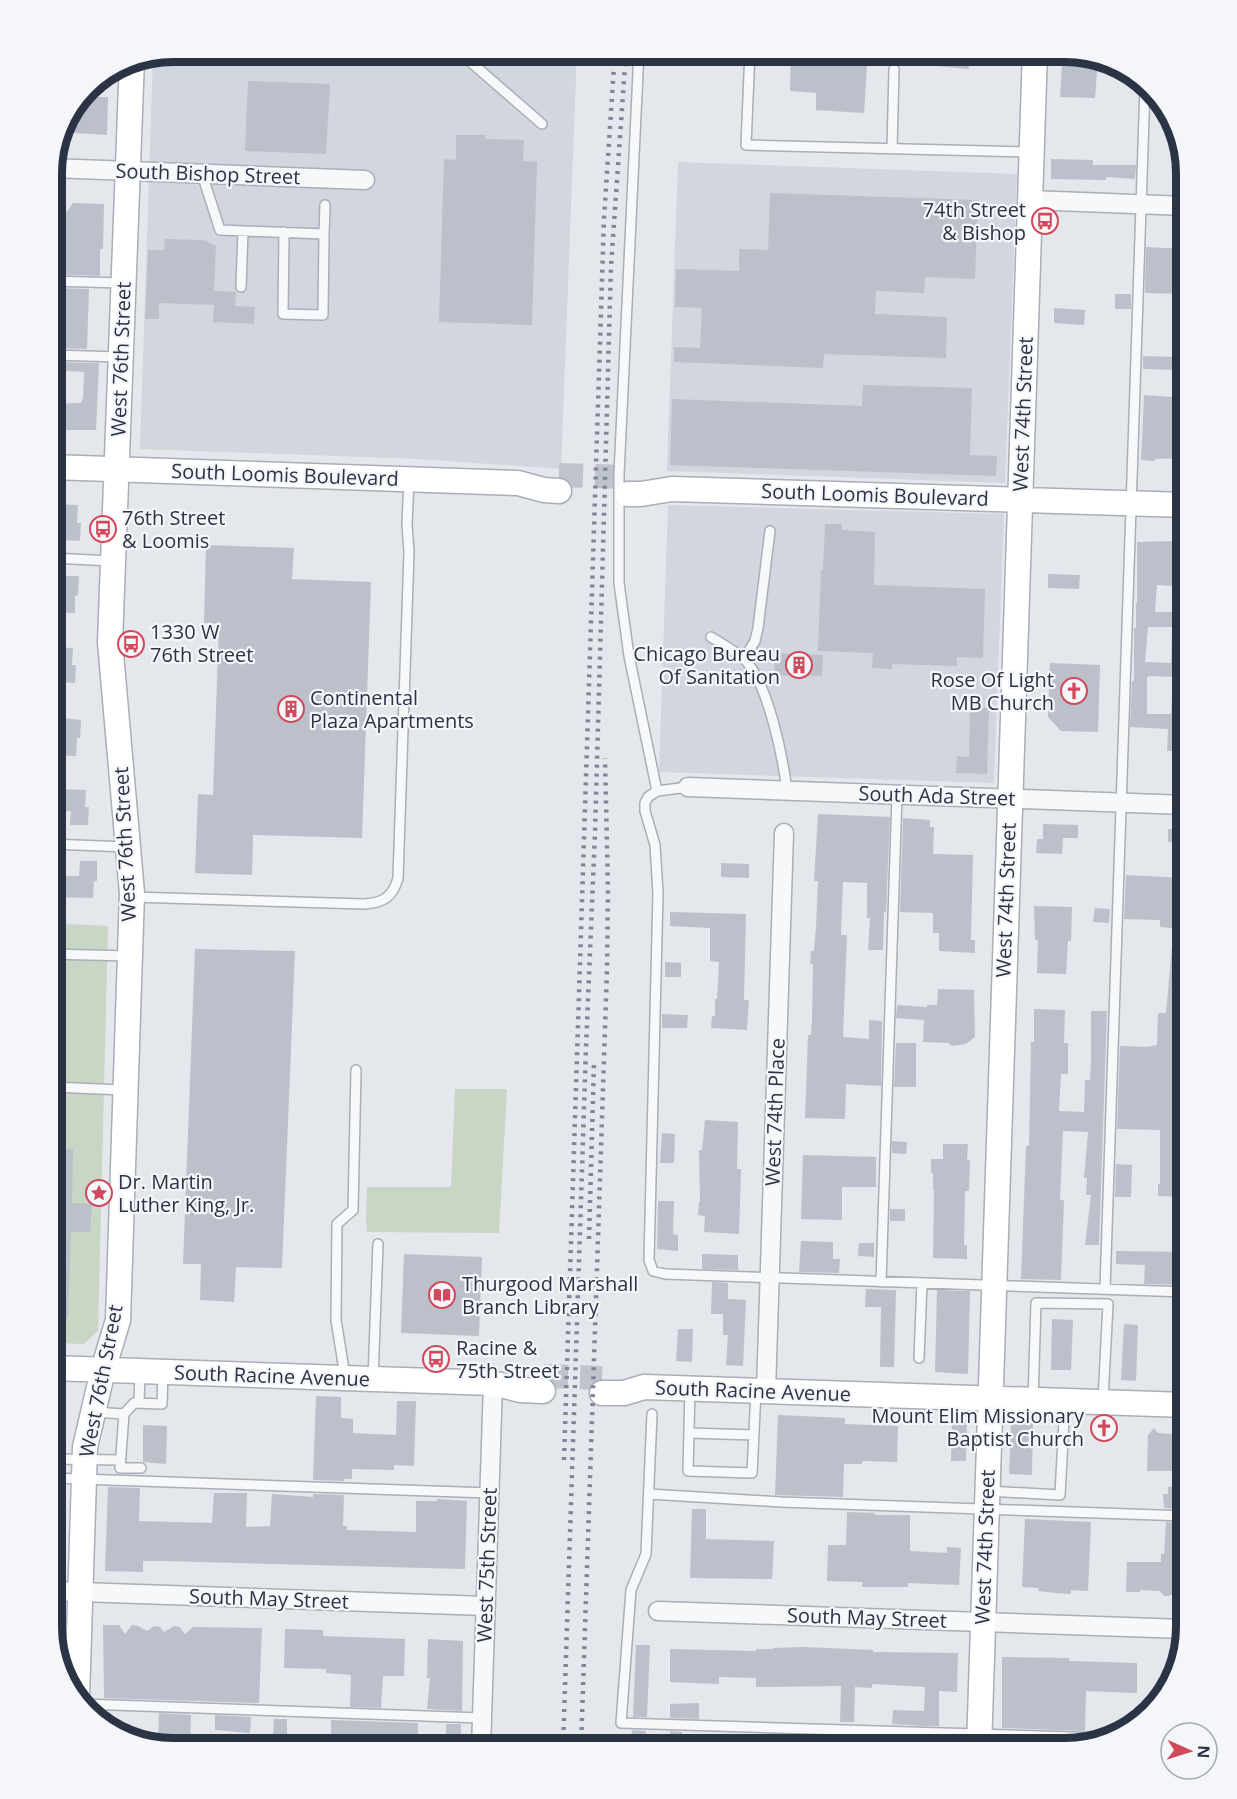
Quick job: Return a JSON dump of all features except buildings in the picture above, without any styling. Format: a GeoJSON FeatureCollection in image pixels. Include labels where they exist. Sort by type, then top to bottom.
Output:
{"type":"FeatureCollection","features":[{"type":"Feature","properties":{"kind":"street","name":"West 74th Street"},"geometry":{"type":"LineString","coordinates":[[979,1738],[1035,62]]}},
{"type":"Feature","properties":{"kind":"street","name":"West 76th Street"},"geometry":{"type":"LineString","coordinates":[[77,1684],[85,1446],[103,1370],[118,1320],[132,897],[110,642],[132,69]]}},
{"type":"Feature","properties":{"kind":"street","name":"South Bishop Street"},"geometry":{"type":"LineString","coordinates":[[62,168],[365,180]]}},
{"type":"Feature","properties":{"kind":"street"},"geometry":{"type":"LineString","coordinates":[[1030,200],[1176,206]]}},
{"type":"Feature","properties":{"kind":"street","name":"South Loomis Boulevard"},"geometry":{"type":"LineString","coordinates":[[62,467],[518,483],[544,490],[559,483]]}},
{"type":"Feature","properties":{"kind":"street","name":"South Loomis Boulevard"},"geometry":{"type":"LineString","coordinates":[[629,485],[642,478],[672,489],[1176,505]]}},
{"type":"Feature","properties":{"kind":"street","name":"South Ada Street"},"geometry":{"type":"LineString","coordinates":[[688,787],[1176,805]]}},
{"type":"Feature","properties":{"kind":"street","name":"West 74th Place"},"geometry":{"type":"LineString","coordinates":[[761,1391],[769,1279],[784,833]]}},
{"type":"Feature","properties":{"kind":"street","name":"South Racine Avenue"},"geometry":{"type":"LineString","coordinates":[[62,1368],[493,1383],[520,1390],[543,1383]]}},
{"type":"Feature","properties":{"kind":"street","name":"West 75th Street"},"geometry":{"type":"LineString","coordinates":[[482,1737],[493,1383]]}},
{"type":"Feature","properties":{"kind":"street","name":"South Racine Avenue"},"geometry":{"type":"LineString","coordinates":[[602,1385],[624,1393],[645,1387],[1176,1405]]}},
{"type":"Feature","properties":{"kind":"street","name":"South May Street"},"geometry":{"type":"LineString","coordinates":[[62,1591],[486,1606]]}},
{"type":"Feature","properties":{"kind":"street","name":"South May Street"},"geometry":{"type":"LineString","coordinates":[[658,1611],[1176,1629]]}},
{"type":"Feature","properties":{"kind":"lane"},"geometry":{"type":"LineString","coordinates":[[471,62],[542,124]]}},
{"type":"Feature","properties":{"kind":"lane"},"geometry":{"type":"LineString","coordinates":[[638,62],[619,474],[619,583],[629,656],[657,791]]}},
{"type":"Feature","properties":{"kind":"lane"},"geometry":{"type":"LineString","coordinates":[[750,62],[746,145],[1032,152]]}},
{"type":"Feature","properties":{"kind":"lane"},"geometry":{"type":"LineString","coordinates":[[891,149],[894,69]]}},
{"type":"Feature","properties":{"kind":"lane"},"geometry":{"type":"LineString","coordinates":[[1105,1289],[1145,96]]}},
{"type":"Feature","properties":{"kind":"lane"},"geometry":{"type":"LineString","coordinates":[[202,174],[220,230],[324,234]]}},
{"type":"Feature","properties":{"kind":"lane"},"geometry":{"type":"LineString","coordinates":[[284,232],[283,314],[323,315],[325,205]]}},
{"type":"Feature","properties":{"kind":"lane"},"geometry":{"type":"LineString","coordinates":[[241,287],[243,231]]}},
{"type":"Feature","properties":{"kind":"lane"},"geometry":{"type":"LineString","coordinates":[[62,281],[124,283]]}},
{"type":"Feature","properties":{"kind":"lane"},"geometry":{"type":"LineString","coordinates":[[62,355],[121,357]]}},
{"type":"Feature","properties":{"kind":"lane"},"geometry":{"type":"LineString","coordinates":[[132,897],[376,904],[388,898],[395,889],[398,878],[409,552],[407,524],[409,479]]}},
{"type":"Feature","properties":{"kind":"lane"},"geometry":{"type":"LineString","coordinates":[[744,659],[755,641],[758,628],[770,531]]}},
{"type":"Feature","properties":{"kind":"lane"},"geometry":{"type":"LineString","coordinates":[[62,559],[114,561]]}},
{"type":"Feature","properties":{"kind":"lane"},"geometry":{"type":"LineString","coordinates":[[711,637],[744,659],[759,686],[778,739],[787,791]]}},
{"type":"Feature","properties":{"kind":"lane"},"geometry":{"type":"LineString","coordinates":[[688,787],[657,791],[648,797],[645,803],[645,811],[655,844],[658,893],[649,1260],[653,1271],[664,1275],[1176,1292]]}},
{"type":"Feature","properties":{"kind":"lane"},"geometry":{"type":"LineString","coordinates":[[881,1282],[897,795]]}},
{"type":"Feature","properties":{"kind":"lane"},"geometry":{"type":"LineString","coordinates":[[62,844],[129,847]]}},
{"type":"Feature","properties":{"kind":"lane"},"geometry":{"type":"LineString","coordinates":[[62,954],[129,956]]}},
{"type":"Feature","properties":{"kind":"lane"},"geometry":{"type":"LineString","coordinates":[[346,1378],[336,1320],[337,1224],[353,1210],[356,1070]]}},
{"type":"Feature","properties":{"kind":"lane"},"geometry":{"type":"LineString","coordinates":[[62,1088],[124,1090]]}},
{"type":"Feature","properties":{"kind":"lane"},"geometry":{"type":"LineString","coordinates":[[373,1379],[378,1244]]}},
{"type":"Feature","properties":{"kind":"lane"},"geometry":{"type":"LineString","coordinates":[[919,1358],[922,1283]]}},
{"type":"Feature","properties":{"kind":"lane"},"geometry":{"type":"LineString","coordinates":[[1033,1400],[1036,1303],[1108,1304],[1103,1402]]}},
{"type":"Feature","properties":{"kind":"lane"},"geometry":{"type":"LineString","coordinates":[[139,1403],[151,1372]]}},
{"type":"Feature","properties":{"kind":"lane"},"geometry":{"type":"LineString","coordinates":[[141,1468],[120,1468],[124,1414],[134,1402],[162,1404],[151,1372]]}},
{"type":"Feature","properties":{"kind":"lane"},"geometry":{"type":"LineString","coordinates":[[690,1389],[688,1471],[752,1473],[754,1435],[761,1391]]}},
{"type":"Feature","properties":{"kind":"lane"},"geometry":{"type":"LineString","coordinates":[[649,1494],[782,1502],[987,1500],[1060,1495],[1065,1401]]}},
{"type":"Feature","properties":{"kind":"lane"},"geometry":{"type":"LineString","coordinates":[[93,1412],[124,1414]]}},
{"type":"Feature","properties":{"kind":"lane"},"geometry":{"type":"LineString","coordinates":[[652,1414],[646,1554],[631,1590],[621,1723],[916,1738]]}},
{"type":"Feature","properties":{"kind":"lane"},"geometry":{"type":"LineString","coordinates":[[689,1433],[754,1435]]}},
{"type":"Feature","properties":{"kind":"lane"},"geometry":{"type":"LineString","coordinates":[[62,1475],[120,1460]]}},
{"type":"Feature","properties":{"kind":"lane"},"geometry":{"type":"LineString","coordinates":[[62,1463],[84,1470],[489,1493]]}},
{"type":"Feature","properties":{"kind":"lane"},"geometry":{"type":"LineString","coordinates":[[987,1500],[1176,1515]]}},
{"type":"Feature","properties":{"kind":"lane"},"geometry":{"type":"LineString","coordinates":[[93,1704],[482,1718]]}},
{"type":"Feature","properties":{"kind":"shaded area"},"geometry":{"type":"Polygon","coordinates":[[[577,62],[561,469],[418,459],[140,449],[153,64],[577,62]]]}},
{"type":"Feature","properties":{"kind":"shaded area"},"geometry":{"type":"Polygon","coordinates":[[[678,162],[1017,174],[1005,483],[667,471],[678,162]]]}},
{"type":"Feature","properties":{"kind":"shaded area"},"geometry":{"type":"Polygon","coordinates":[[[668,505],[1004,514],[994,783],[659,772],[668,505]]]}},
{"type":"Feature","properties":{"kind":"green space"},"geometry":{"type":"Polygon","coordinates":[[[62,924],[108,926],[98,1331],[84,1344],[62,1343],[62,924]]]}},
{"type":"Feature","properties":{"kind":"green space"},"geometry":{"type":"Polygon","coordinates":[[[455,1089],[507,1089],[499,1233],[367,1232],[367,1187],[451,1187],[455,1089]]]}},
{"type":"Feature","properties":{"kind":"tunnel"},"geometry":{"type":"LineString","coordinates":[[559,475],[629,477]]}},
{"type":"Feature","properties":{"kind":"tunnel"},"geometry":{"type":"LineString","coordinates":[[544,1376],[602,1378]]}},
{"type":"Feature","properties":{"kind":"railway"},"geometry":{"type":"LineString","coordinates":[[564,1460],[604,218],[614,62]]}},
{"type":"Feature","properties":{"kind":"railway"},"geometry":{"type":"LineString","coordinates":[[563,1737],[595,832],[611,266],[625,62]]}},
{"type":"Feature","properties":{"kind":"railway"},"geometry":{"type":"LineString","coordinates":[[581,1737],[607,969],[605,758]]}},
{"type":"Feature","properties":{"kind":"railway"},"geometry":{"type":"LineString","coordinates":[[589,1239],[594,1063]]}},
{"type":"Feature","properties":{"kind":"place","name":"74th Street & Bishop"},"geometry":{"type":"Point","coordinates":[1045,221]}},
{"type":"Feature","properties":{"kind":"place","name":"76th Street & Loomis"},"geometry":{"type":"Point","coordinates":[103,529]}},
{"type":"Feature","properties":{"kind":"place","name":"1330 W 76th Street"},"geometry":{"type":"Point","coordinates":[131,644]}},
{"type":"Feature","properties":{"kind":"place","name":"Chicago Bureau Of Sanitation"},"geometry":{"type":"Point","coordinates":[799,665]}},
{"type":"Feature","properties":{"kind":"place","name":"Rose Of Light MB Church"},"geometry":{"type":"Point","coordinates":[1074,691]}},
{"type":"Feature","properties":{"kind":"place","name":"Continental Plaza Apartments"},"geometry":{"type":"Point","coordinates":[291,709]}},
{"type":"Feature","properties":{"kind":"place","name":"Dr. Martin Luther King, Jr."},"geometry":{"type":"Point","coordinates":[99,1193]}},
{"type":"Feature","properties":{"kind":"place","name":"Thurgood Marshall Branch Library"},"geometry":{"type":"Point","coordinates":[442,1295]}},
{"type":"Feature","properties":{"kind":"place","name":"Racine & 75th Street"},"geometry":{"type":"Point","coordinates":[436,1359]}},
{"type":"Feature","properties":{"kind":"place","name":"Mount Elim Missionary Baptist Church"},"geometry":{"type":"Point","coordinates":[1104,1428]}}]}
